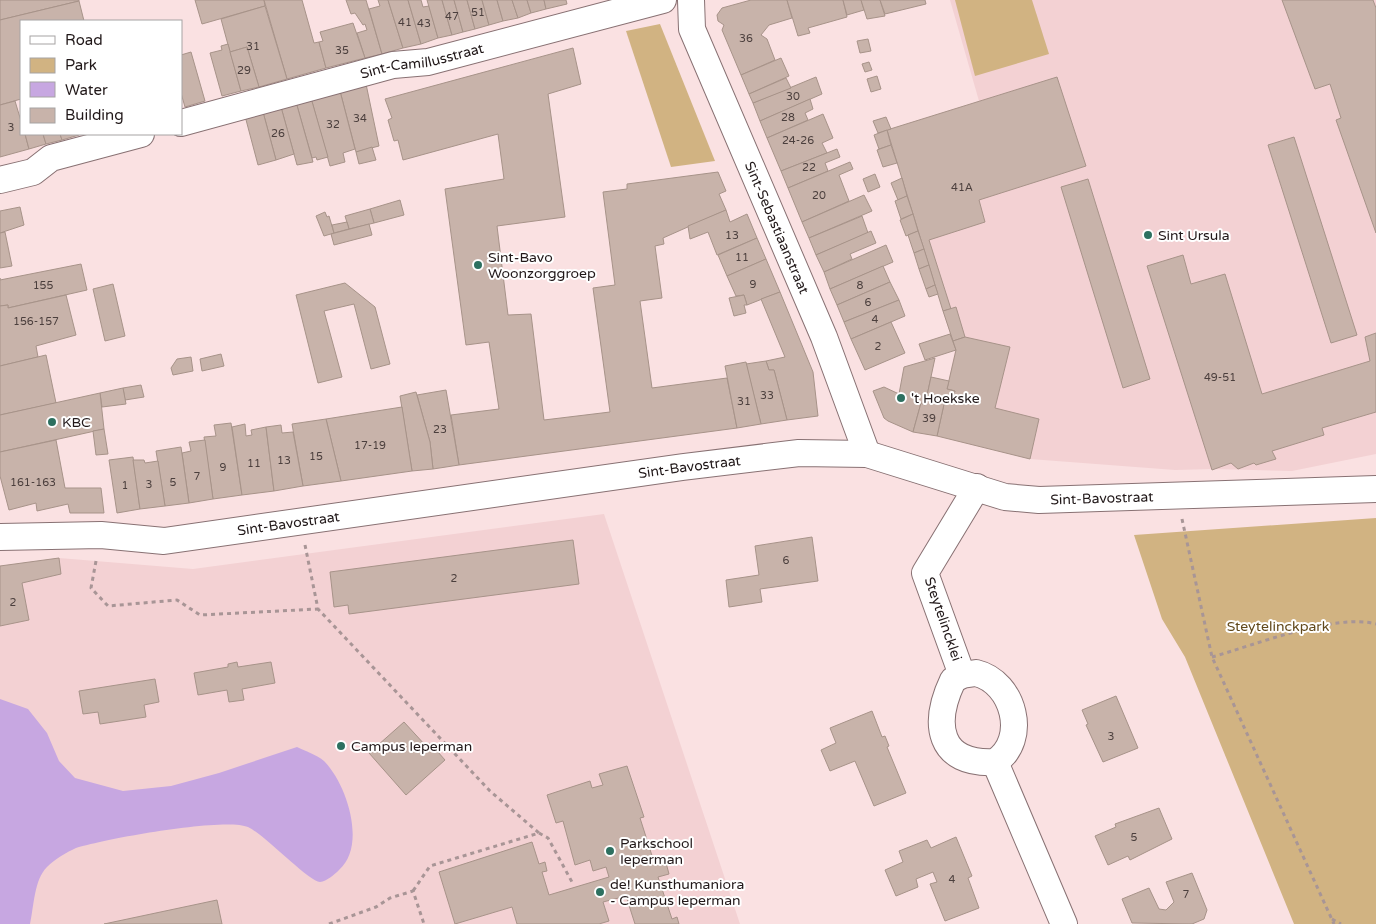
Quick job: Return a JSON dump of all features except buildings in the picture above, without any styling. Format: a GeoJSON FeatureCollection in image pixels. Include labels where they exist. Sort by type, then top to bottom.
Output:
{"type":"FeatureCollection","features":[{"type":"Feature","properties":{"kind":"street","name":"Sint-Camillusstraat"},"geometry":{"type":"LineString","coordinates":[[182,123],[393,65],[428,62],[663,0]]}},
{"type":"Feature","properties":{"kind":"street","name":"Sint-Sebastiaanstraat"},"geometry":{"type":"LineString","coordinates":[[691,0],[692,29],[824,337],[867,454]]}},
{"type":"Feature","properties":{"kind":"street"},"geometry":{"type":"LineString","coordinates":[[0,180],[33,172],[51,158],[137,135]]}},
{"type":"Feature","properties":{"kind":"street","name":"Sint-Bavostraat"},"geometry":{"type":"LineString","coordinates":[[0,537],[100,535],[164,541],[683,467],[798,453],[867,454],[1005,497],[1038,500],[1376,489]]}},
{"type":"Feature","properties":{"kind":"street","name":"Steytelincklei"},"geometry":{"type":"LineString","coordinates":[[962,675],[925,573],[977,487]]}},
{"type":"Feature","properties":{"kind":"street","name":"Steytelincklei"},"geometry":{"type":"LineString","coordinates":[[976,672],[992,679],[1000,687],[1014,714],[1010,749],[995,762],[979,763],[960,757],[944,738],[940,723],[942,706],[953,680],[962,675],[976,672]]}},
{"type":"Feature","properties":{"kind":"street"},"geometry":{"type":"LineString","coordinates":[[995,762],[1064,924]]}},
{"type":"Feature","properties":{"kind":"path"},"geometry":{"type":"LineString","coordinates":[[1178,496],[1212,658],[1334,924]]}},
{"type":"Feature","properties":{"kind":"path"},"geometry":{"type":"LineString","coordinates":[[300,522],[318,609],[490,791],[539,834],[548,838],[572,882]]}},
{"type":"Feature","properties":{"kind":"path"},"geometry":{"type":"LineString","coordinates":[[100,535],[91,588],[108,606],[178,600],[200,616],[318,609]]}},
{"type":"Feature","properties":{"kind":"path"},"geometry":{"type":"LineString","coordinates":[[1212,658],[1336,621],[1366,621],[1376,624]]}},
{"type":"Feature","properties":{"kind":"path"},"geometry":{"type":"LineString","coordinates":[[329,924],[376,907],[390,898],[413,892],[430,866],[539,834]]}},
{"type":"Feature","properties":{"kind":"path"},"geometry":{"type":"LineString","coordinates":[[413,892],[424,924]]}},
{"type":"Feature","properties":{"kind":"path"},"geometry":{"type":"LineString","coordinates":[[1332,919],[1341,924]]}},
{"type":"Feature","properties":{"kind":"shaded area","name":"Sint Ursula"},"geometry":{"type":"Polygon","coordinates":[[[950,0],[1376,0],[1376,454],[1292,471],[1175,470],[1030,459],[937,436],[955,350],[887,130],[979,101],[950,0]]]}},
{"type":"Feature","properties":{"kind":"shaded area","name":"Campus Ieperman"},"geometry":{"type":"Polygon","coordinates":[[[604,514],[740,924],[0,924],[0,566],[59,558],[193,569],[604,514]]]}},
{"type":"Feature","properties":{"kind":"green space"},"geometry":{"type":"Polygon","coordinates":[[[955,0],[1032,0],[1049,54],[975,76],[955,0]]]}},
{"type":"Feature","properties":{"kind":"green space"},"geometry":{"type":"Polygon","coordinates":[[[660,24],[715,161],[671,167],[626,31],[660,24]]]}},
{"type":"Feature","properties":{"kind":"green space","name":"Steytelinckpark"},"geometry":{"type":"Polygon","coordinates":[[[1376,518],[1376,924],[1294,924],[1185,657],[1162,619],[1134,535],[1376,518]]]}},
{"type":"Feature","properties":{"kind":"water"},"geometry":{"type":"Polygon","coordinates":[[[0,699],[28,709],[47,733],[59,761],[75,778],[123,791],[171,786],[219,773],[297,747],[311,753],[324,761],[332,771],[346,799],[353,831],[352,846],[347,859],[333,876],[320,882],[306,875],[265,839],[248,827],[215,825],[163,830],[136,835],[90,844],[76,848],[61,856],[47,867],[39,879],[30,924],[0,924],[0,699]]]}},
{"type":"Feature","properties":{"kind":"place","name":"Sint Ursula"},"geometry":{"type":"Point","coordinates":[1148,235]}},
{"type":"Feature","properties":{"kind":"place","name":"Sint-Bavo Woonzorggroep"},"geometry":{"type":"Point","coordinates":[478,265]}},
{"type":"Feature","properties":{"kind":"place","name":"'t Hoekske"},"geometry":{"type":"Point","coordinates":[901,398]}},
{"type":"Feature","properties":{"kind":"place","name":"KBC"},"geometry":{"type":"Point","coordinates":[52,422]}},
{"type":"Feature","properties":{"kind":"place","name":"Campus Ieperman"},"geometry":{"type":"Point","coordinates":[341,746]}},
{"type":"Feature","properties":{"kind":"place","name":"Parkschool Ieperman"},"geometry":{"type":"Point","coordinates":[610,851]}},
{"type":"Feature","properties":{"kind":"place","name":"de! Kunsthumaniora - Campus Ieperman"},"geometry":{"type":"Point","coordinates":[600,892]}}]}
